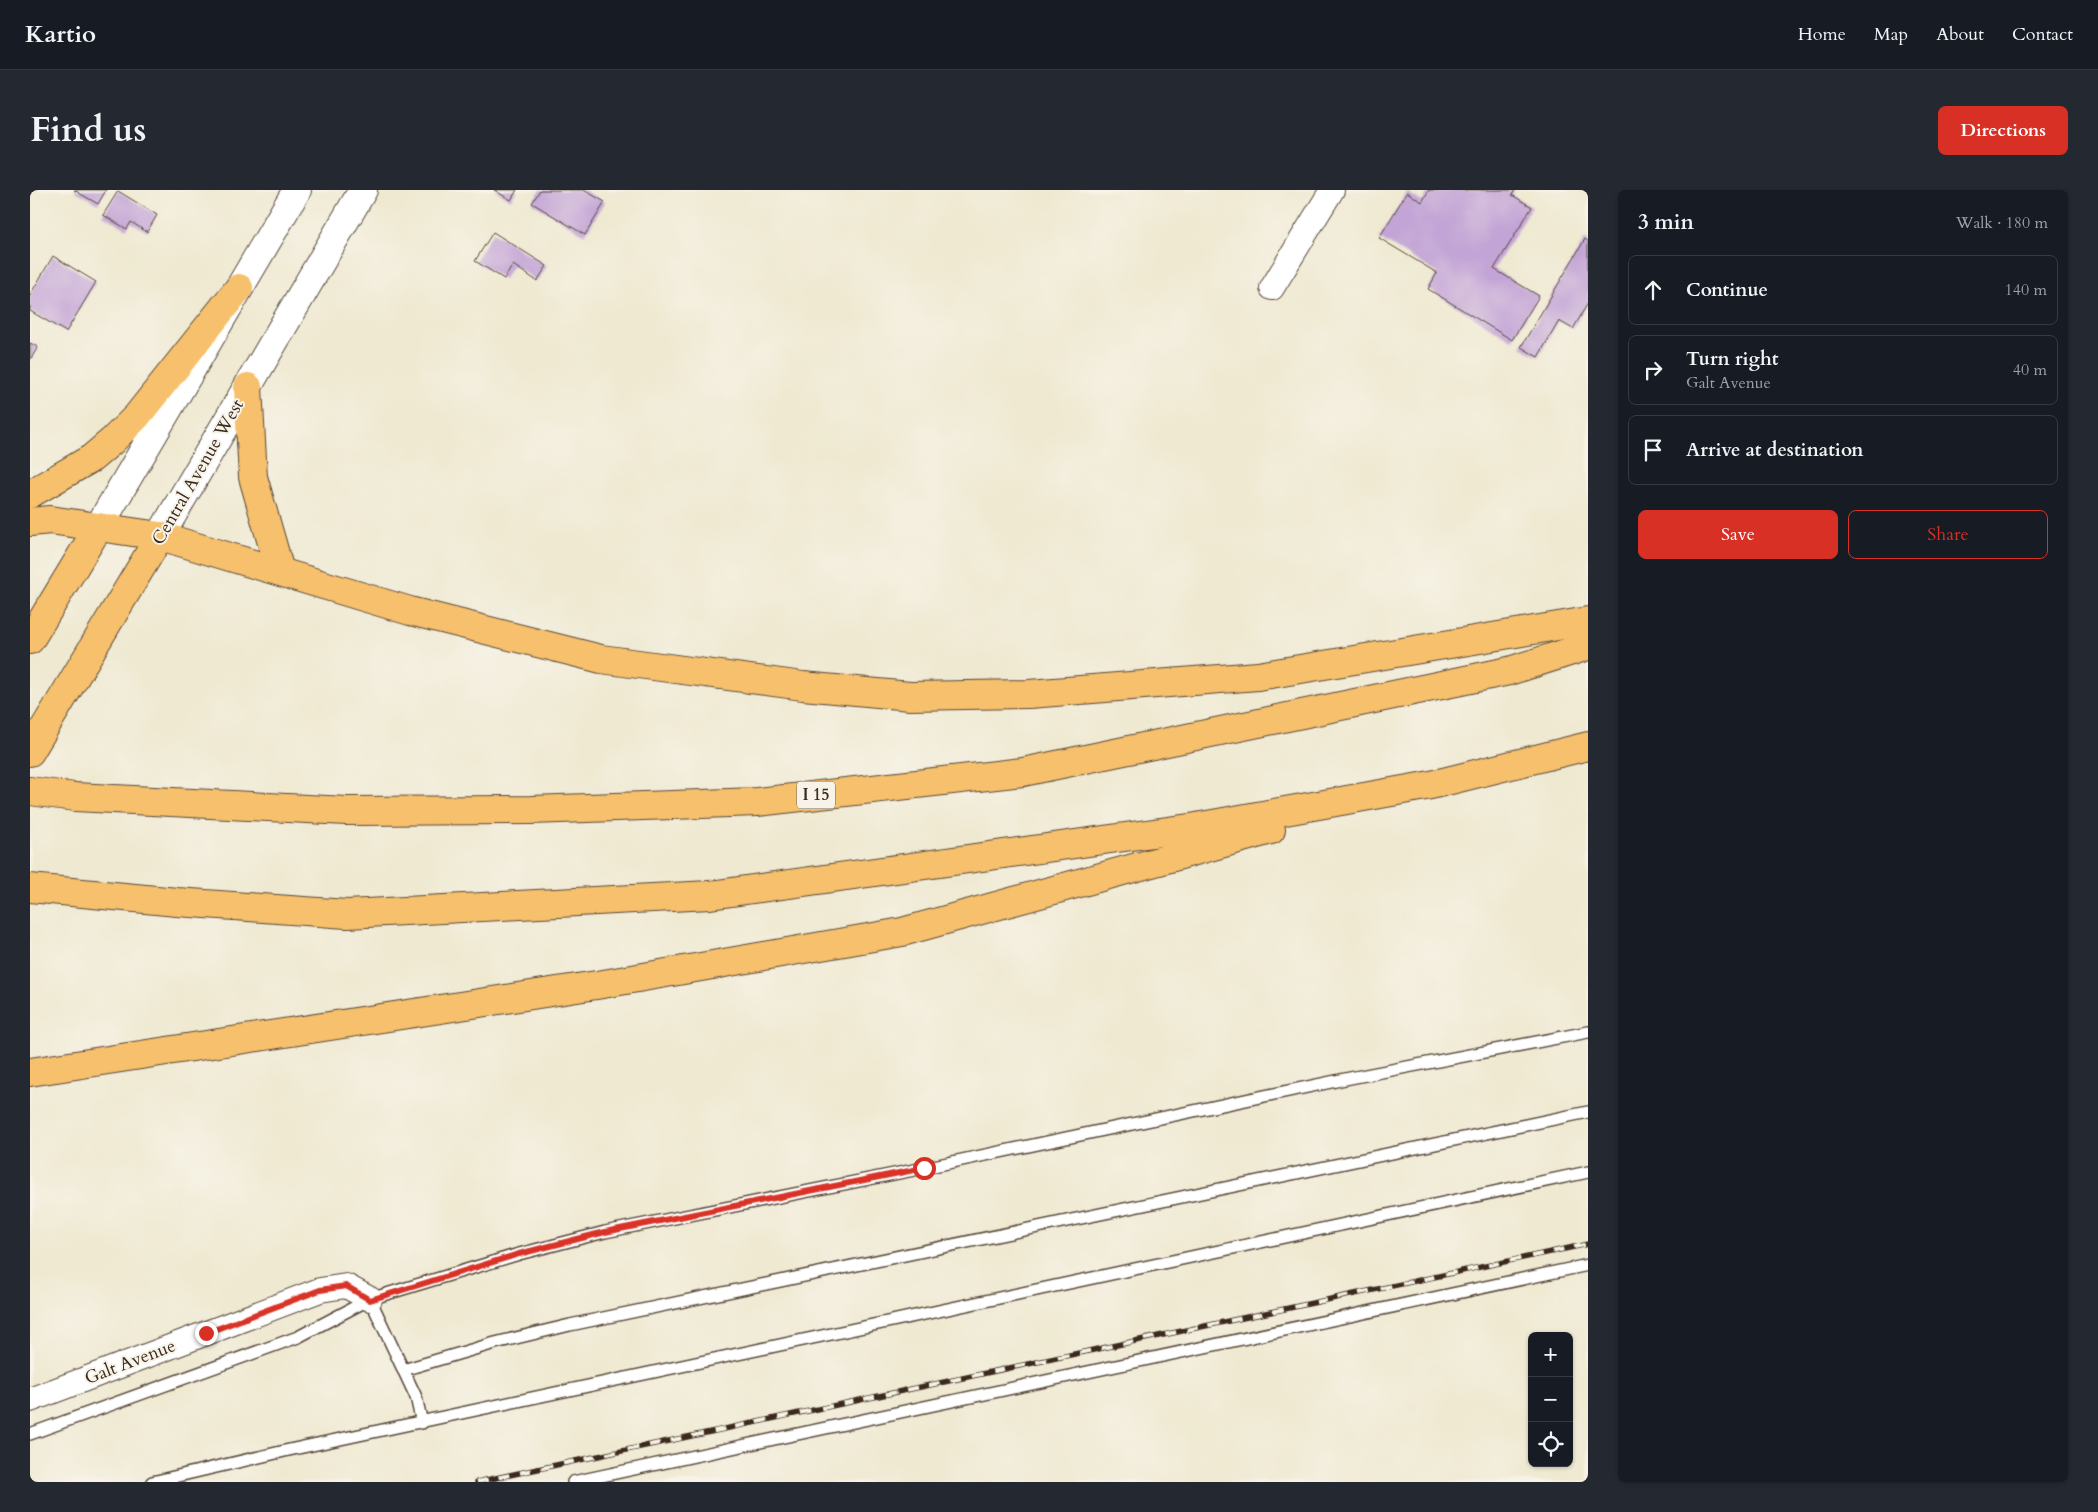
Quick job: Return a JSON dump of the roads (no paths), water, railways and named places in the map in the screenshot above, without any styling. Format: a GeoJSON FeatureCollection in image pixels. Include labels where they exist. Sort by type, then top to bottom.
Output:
{"type":"FeatureCollection","features":[{"type":"Feature","properties":{"kind":"highway"},"geometry":{"type":"LineString","coordinates":[[30,494],[92,458],[112,441],[137,416],[239,288]]}},
{"type":"Feature","properties":{"kind":"highway"},"geometry":{"type":"LineString","coordinates":[[248,387],[252,477],[280,571]]}},
{"type":"Feature","properties":{"kind":"highway"},"geometry":{"type":"LineString","coordinates":[[30,522],[50,520],[160,536],[410,611],[601,659],[803,686],[910,696],[1029,694],[1258,676],[1588,621]]}},
{"type":"Feature","properties":{"kind":"highway"},"geometry":{"type":"LineString","coordinates":[[30,640],[98,528]]}},
{"type":"Feature","properties":{"kind":"highway","name":"Central Avenue West"},"geometry":{"type":"LineString","coordinates":[[30,752],[160,536]]}},
{"type":"Feature","properties":{"kind":"highway","name":"I 15"},"geometry":{"type":"LineString","coordinates":[[30,791],[76,798],[347,811],[531,810],[757,802],[1023,772],[1509,671],[1588,646]]}},
{"type":"Feature","properties":{"kind":"highway"},"geometry":{"type":"LineString","coordinates":[[30,1072],[81,1062],[603,984],[902,932],[1431,785],[1588,746]]}},
{"type":"Feature","properties":{"kind":"highway"},"geometry":{"type":"LineString","coordinates":[[30,888],[177,902],[347,914],[710,895],[1196,827],[1431,785]]}},
{"type":"Feature","properties":{"kind":"highway"},"geometry":{"type":"LineString","coordinates":[[30,1078],[81,1062]]}},
{"type":"Feature","properties":{"kind":"street"},"geometry":{"type":"LineString","coordinates":[[98,528],[297,190]]}},
{"type":"Feature","properties":{"kind":"street","name":"Central Avenue West"},"geometry":{"type":"LineString","coordinates":[[160,536],[363,190]]}},
{"type":"Feature","properties":{"kind":"street"},"geometry":{"type":"LineString","coordinates":[[1272,288],[1332,190]]}},
{"type":"Feature","properties":{"kind":"street","name":"Galt Avenue"},"geometry":{"type":"LineString","coordinates":[[30,1400],[320,1290],[346,1286],[370,1300]]}},
{"type":"Feature","properties":{"kind":"lane"},"geometry":{"type":"LineString","coordinates":[[30,1434],[298,1337],[370,1300],[519,1254],[605,1232],[924,1168],[1350,1078],[1588,1032]]}},
{"type":"Feature","properties":{"kind":"lane"},"geometry":{"type":"LineString","coordinates":[[403,1370],[495,1343],[579,1323],[1588,1112]]}},
{"type":"Feature","properties":{"kind":"lane"},"geometry":{"type":"LineString","coordinates":[[152,1482],[289,1450],[1588,1172]]}},
{"type":"Feature","properties":{"kind":"lane"},"geometry":{"type":"LineString","coordinates":[[573,1482],[1588,1265]]}},
{"type":"Feature","properties":{"kind":"lane"},"geometry":{"type":"LineString","coordinates":[[370,1300],[416,1397],[422,1423]]}},
{"type":"Feature","properties":{"kind":"railway"},"geometry":{"type":"LineString","coordinates":[[477,1482],[1588,1244]]}}]}
